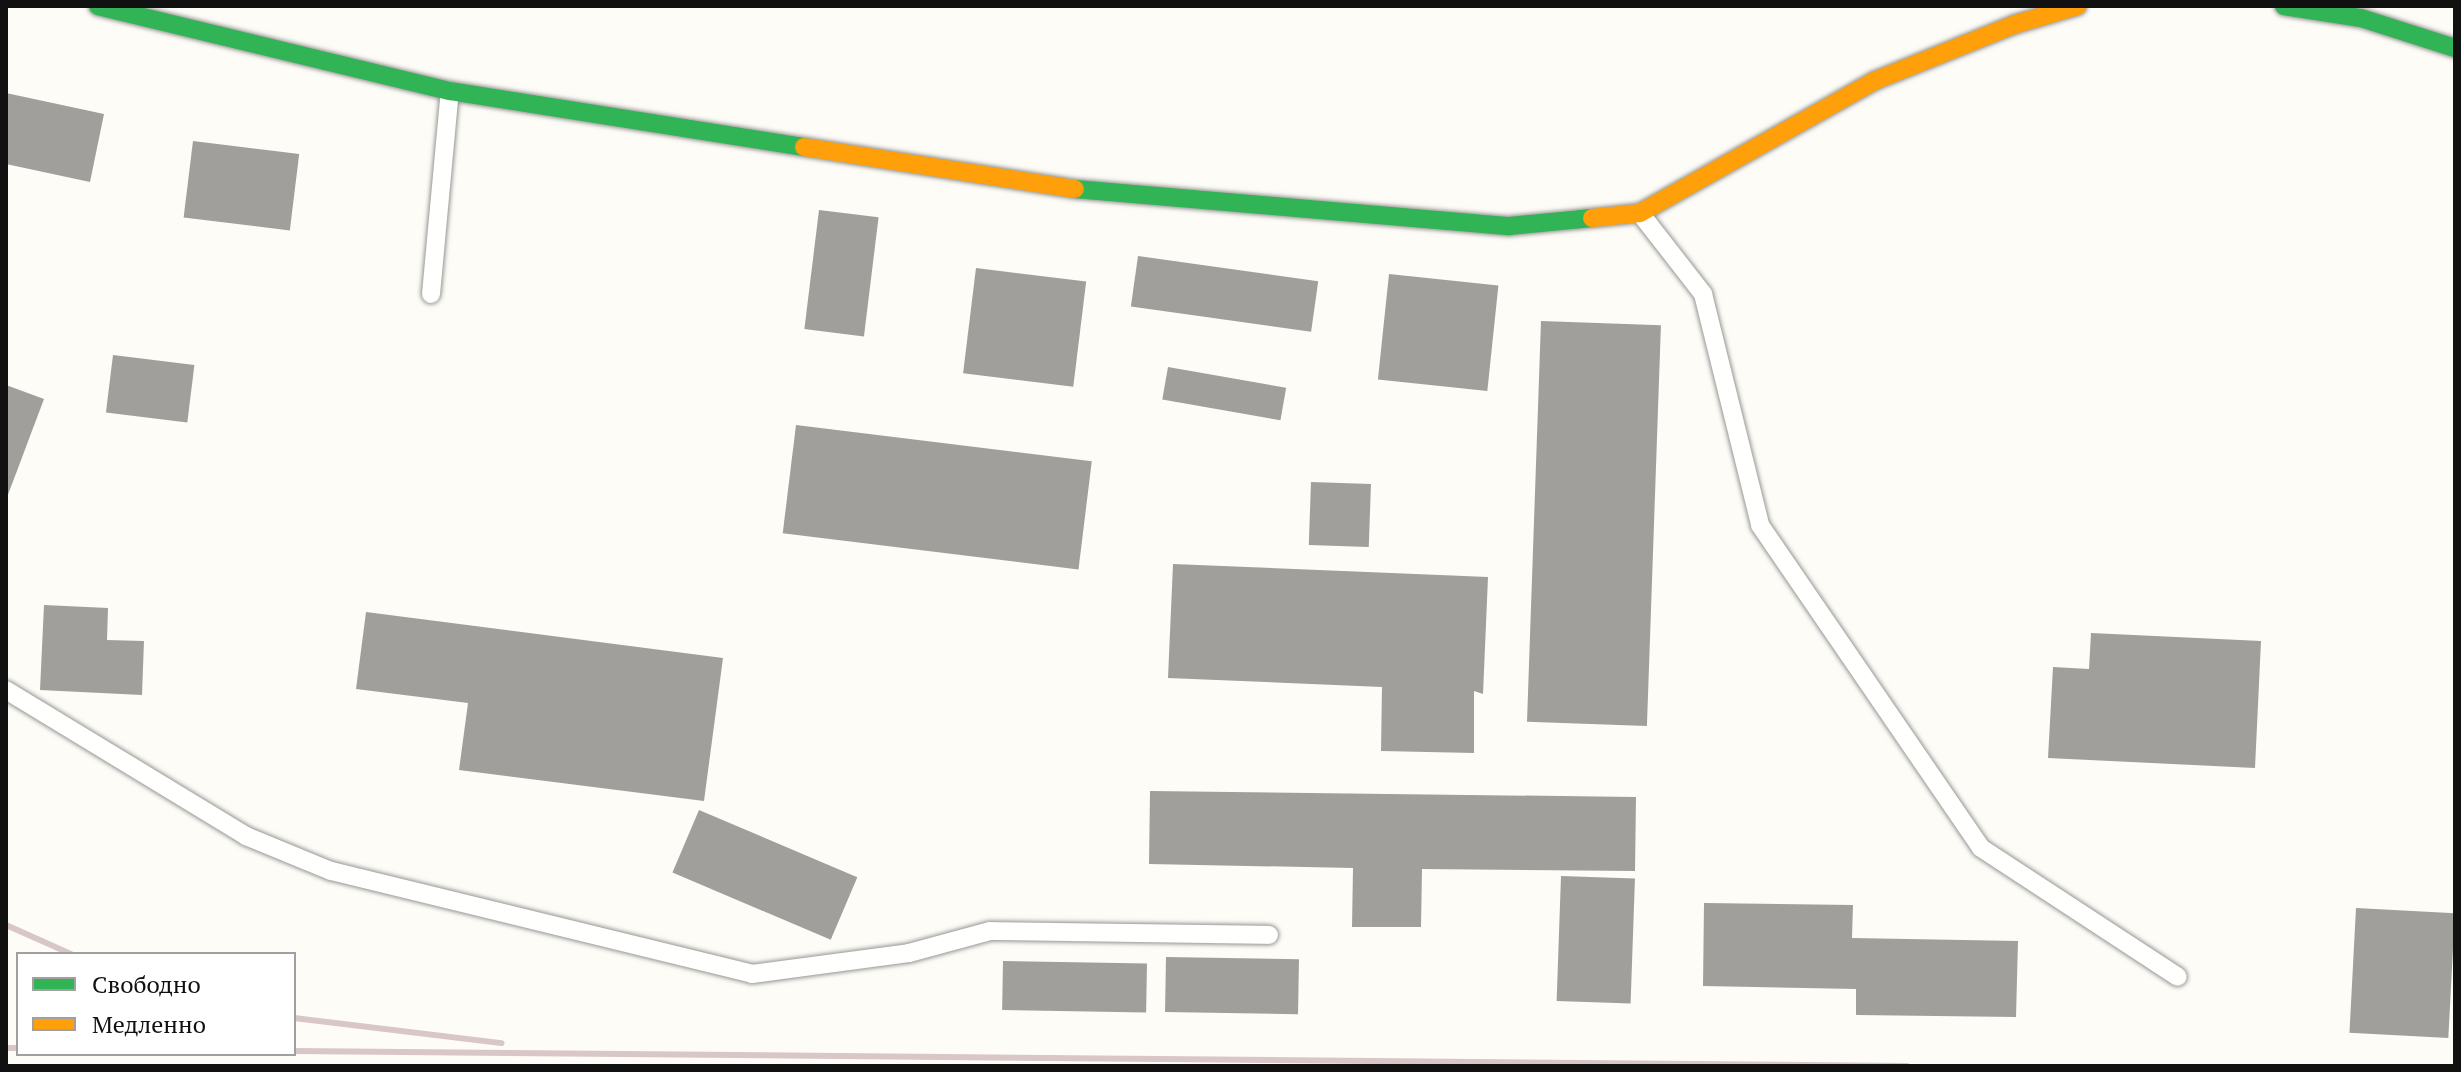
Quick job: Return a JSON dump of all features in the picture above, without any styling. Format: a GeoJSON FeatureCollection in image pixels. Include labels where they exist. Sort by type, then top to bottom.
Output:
{"type":"FeatureCollection","features":[{"type":"Feature","properties":{"kind":"street"},"geometry":{"type":"LineString","coordinates":[[98,6],[450,91],[1125,197],[1509,226],[1640,213],[1874,81],[2016,24],[2077,6]]}},
{"type":"Feature","properties":{"kind":"street"},"geometry":{"type":"LineString","coordinates":[[2284,6],[2361,18],[2455,48]]}},
{"type":"Feature","properties":{"kind":"lane"},"geometry":{"type":"LineString","coordinates":[[431,294],[450,91]]}},
{"type":"Feature","properties":{"kind":"lane"},"geometry":{"type":"LineString","coordinates":[[1640,213],[1703,294],[1760,525],[1981,848],[2178,977]]}},
{"type":"Feature","properties":{"kind":"lane"},"geometry":{"type":"LineString","coordinates":[[6,690],[246,836],[331,871],[752,974],[909,953],[990,931],[1269,935]]}},
{"type":"Feature","properties":{"kind":"building"},"geometry":{"type":"Polygon","coordinates":[[[6,93],[104,114],[90,182],[6,164],[6,93]]]}},
{"type":"Feature","properties":{"kind":"building"},"geometry":{"type":"Polygon","coordinates":[[[193,141],[299,154],[290,230],[184,217],[193,141]]]}},
{"type":"Feature","properties":{"kind":"building"},"geometry":{"type":"Polygon","coordinates":[[[819,210],[879,217],[864,336],[804,329],[819,210]]]}},
{"type":"Feature","properties":{"kind":"building"},"geometry":{"type":"Polygon","coordinates":[[[1138,256],[1318,281],[1311,332],[1131,307],[1138,256]]]}},
{"type":"Feature","properties":{"kind":"building"},"geometry":{"type":"Polygon","coordinates":[[[976,268],[1086,282],[1073,387],[963,373],[976,268]]]}},
{"type":"Feature","properties":{"kind":"building"},"geometry":{"type":"Polygon","coordinates":[[[1389,274],[1498,285],[1487,391],[1378,379],[1389,274]]]}},
{"type":"Feature","properties":{"kind":"building"},"geometry":{"type":"Polygon","coordinates":[[[1541,321],[1661,325],[1647,726],[1527,722],[1541,321]]]}},
{"type":"Feature","properties":{"kind":"building"},"geometry":{"type":"Polygon","coordinates":[[[113,355],[194,365],[187,423],[106,413],[113,355]]]}},
{"type":"Feature","properties":{"kind":"building"},"geometry":{"type":"Polygon","coordinates":[[[1168,367],[1286,388],[1280,420],[1162,399],[1168,367]]]}},
{"type":"Feature","properties":{"kind":"building"},"geometry":{"type":"Polygon","coordinates":[[[6,385],[44,399],[6,500],[6,385]]]}},
{"type":"Feature","properties":{"kind":"building"},"geometry":{"type":"Polygon","coordinates":[[[796,425],[1092,461],[1078,570],[783,533],[796,425]]]}},
{"type":"Feature","properties":{"kind":"building"},"geometry":{"type":"Polygon","coordinates":[[[1311,482],[1371,484],[1369,547],[1309,545],[1311,482]]]}},
{"type":"Feature","properties":{"kind":"building"},"geometry":{"type":"Polygon","coordinates":[[[1173,564],[1488,577],[1483,694],[1474,691],[1474,753],[1381,751],[1382,687],[1168,678],[1173,564]]]}},
{"type":"Feature","properties":{"kind":"building"},"geometry":{"type":"Polygon","coordinates":[[[44,605],[108,608],[107,640],[144,641],[142,695],[40,690],[44,605]]]}},
{"type":"Feature","properties":{"kind":"building"},"geometry":{"type":"Polygon","coordinates":[[[366,612],[723,658],[704,801],[459,770],[468,703],[356,689],[366,612]]]}},
{"type":"Feature","properties":{"kind":"building"},"geometry":{"type":"Polygon","coordinates":[[[2091,633],[2261,641],[2255,768],[2048,758],[2053,667],[2089,669],[2091,633]]]}},
{"type":"Feature","properties":{"kind":"building"},"geometry":{"type":"Polygon","coordinates":[[[1150,791],[1636,797],[1635,871],[1422,869],[1421,927],[1352,927],[1353,868],[1149,864],[1150,791]]]}},
{"type":"Feature","properties":{"kind":"building"},"geometry":{"type":"Polygon","coordinates":[[[699,810],[857,877],[831,940],[672,873],[699,810]]]}},
{"type":"Feature","properties":{"kind":"building"},"geometry":{"type":"Polygon","coordinates":[[[1561,876],[1635,879],[1631,1004],[1557,1001],[1561,876]]]}},
{"type":"Feature","properties":{"kind":"building"},"geometry":{"type":"Polygon","coordinates":[[[1704,903],[1853,905],[1852,938],[2018,941],[2016,1017],[1856,1015],[1856,989],[1703,986],[1704,903]]]}},
{"type":"Feature","properties":{"kind":"building"},"geometry":{"type":"Polygon","coordinates":[[[2356,908],[2455,913],[2448,1038],[2349,1033],[2356,908]]]}},
{"type":"Feature","properties":{"kind":"building"},"geometry":{"type":"Polygon","coordinates":[[[1166,957],[1299,959],[1298,1014],[1165,1012],[1166,957]]]}},
{"type":"Feature","properties":{"kind":"building"},"geometry":{"type":"Polygon","coordinates":[[[1003,961],[1147,964],[1146,1013],[1002,1010],[1003,961]]]}},
{"type":"Feature","properties":{"kind":"railway"},"geometry":{"type":"LineString","coordinates":[[6,925],[67,952]]}},
{"type":"Feature","properties":{"kind":"railway"},"geometry":{"type":"LineString","coordinates":[[296,1018],[501,1043]]}},
{"type":"Feature","properties":{"kind":"railway"},"geometry":{"type":"LineString","coordinates":[[6,1048],[16,1048]]}},
{"type":"Feature","properties":{"kind":"railway"},"geometry":{"type":"LineString","coordinates":[[296,1051],[1907,1066]]}},
{"type":"Feature","properties":{"kind":"traffic: fast"},"geometry":{"type":"LineString","coordinates":[[98,6],[450,91],[804,147]]}},
{"type":"Feature","properties":{"kind":"traffic: fast"},"geometry":{"type":"LineString","coordinates":[[2284,6],[2361,18],[2455,48]]}},
{"type":"Feature","properties":{"kind":"traffic: fast"},"geometry":{"type":"LineString","coordinates":[[1075,189],[1509,226],[1592,218]]}},
{"type":"Feature","properties":{"kind":"traffic: slow"},"geometry":{"type":"LineString","coordinates":[[1592,218],[1640,213],[1874,81],[2016,24],[2077,6]]}},
{"type":"Feature","properties":{"kind":"traffic: slow"},"geometry":{"type":"LineString","coordinates":[[804,147],[1075,189]]}}]}
